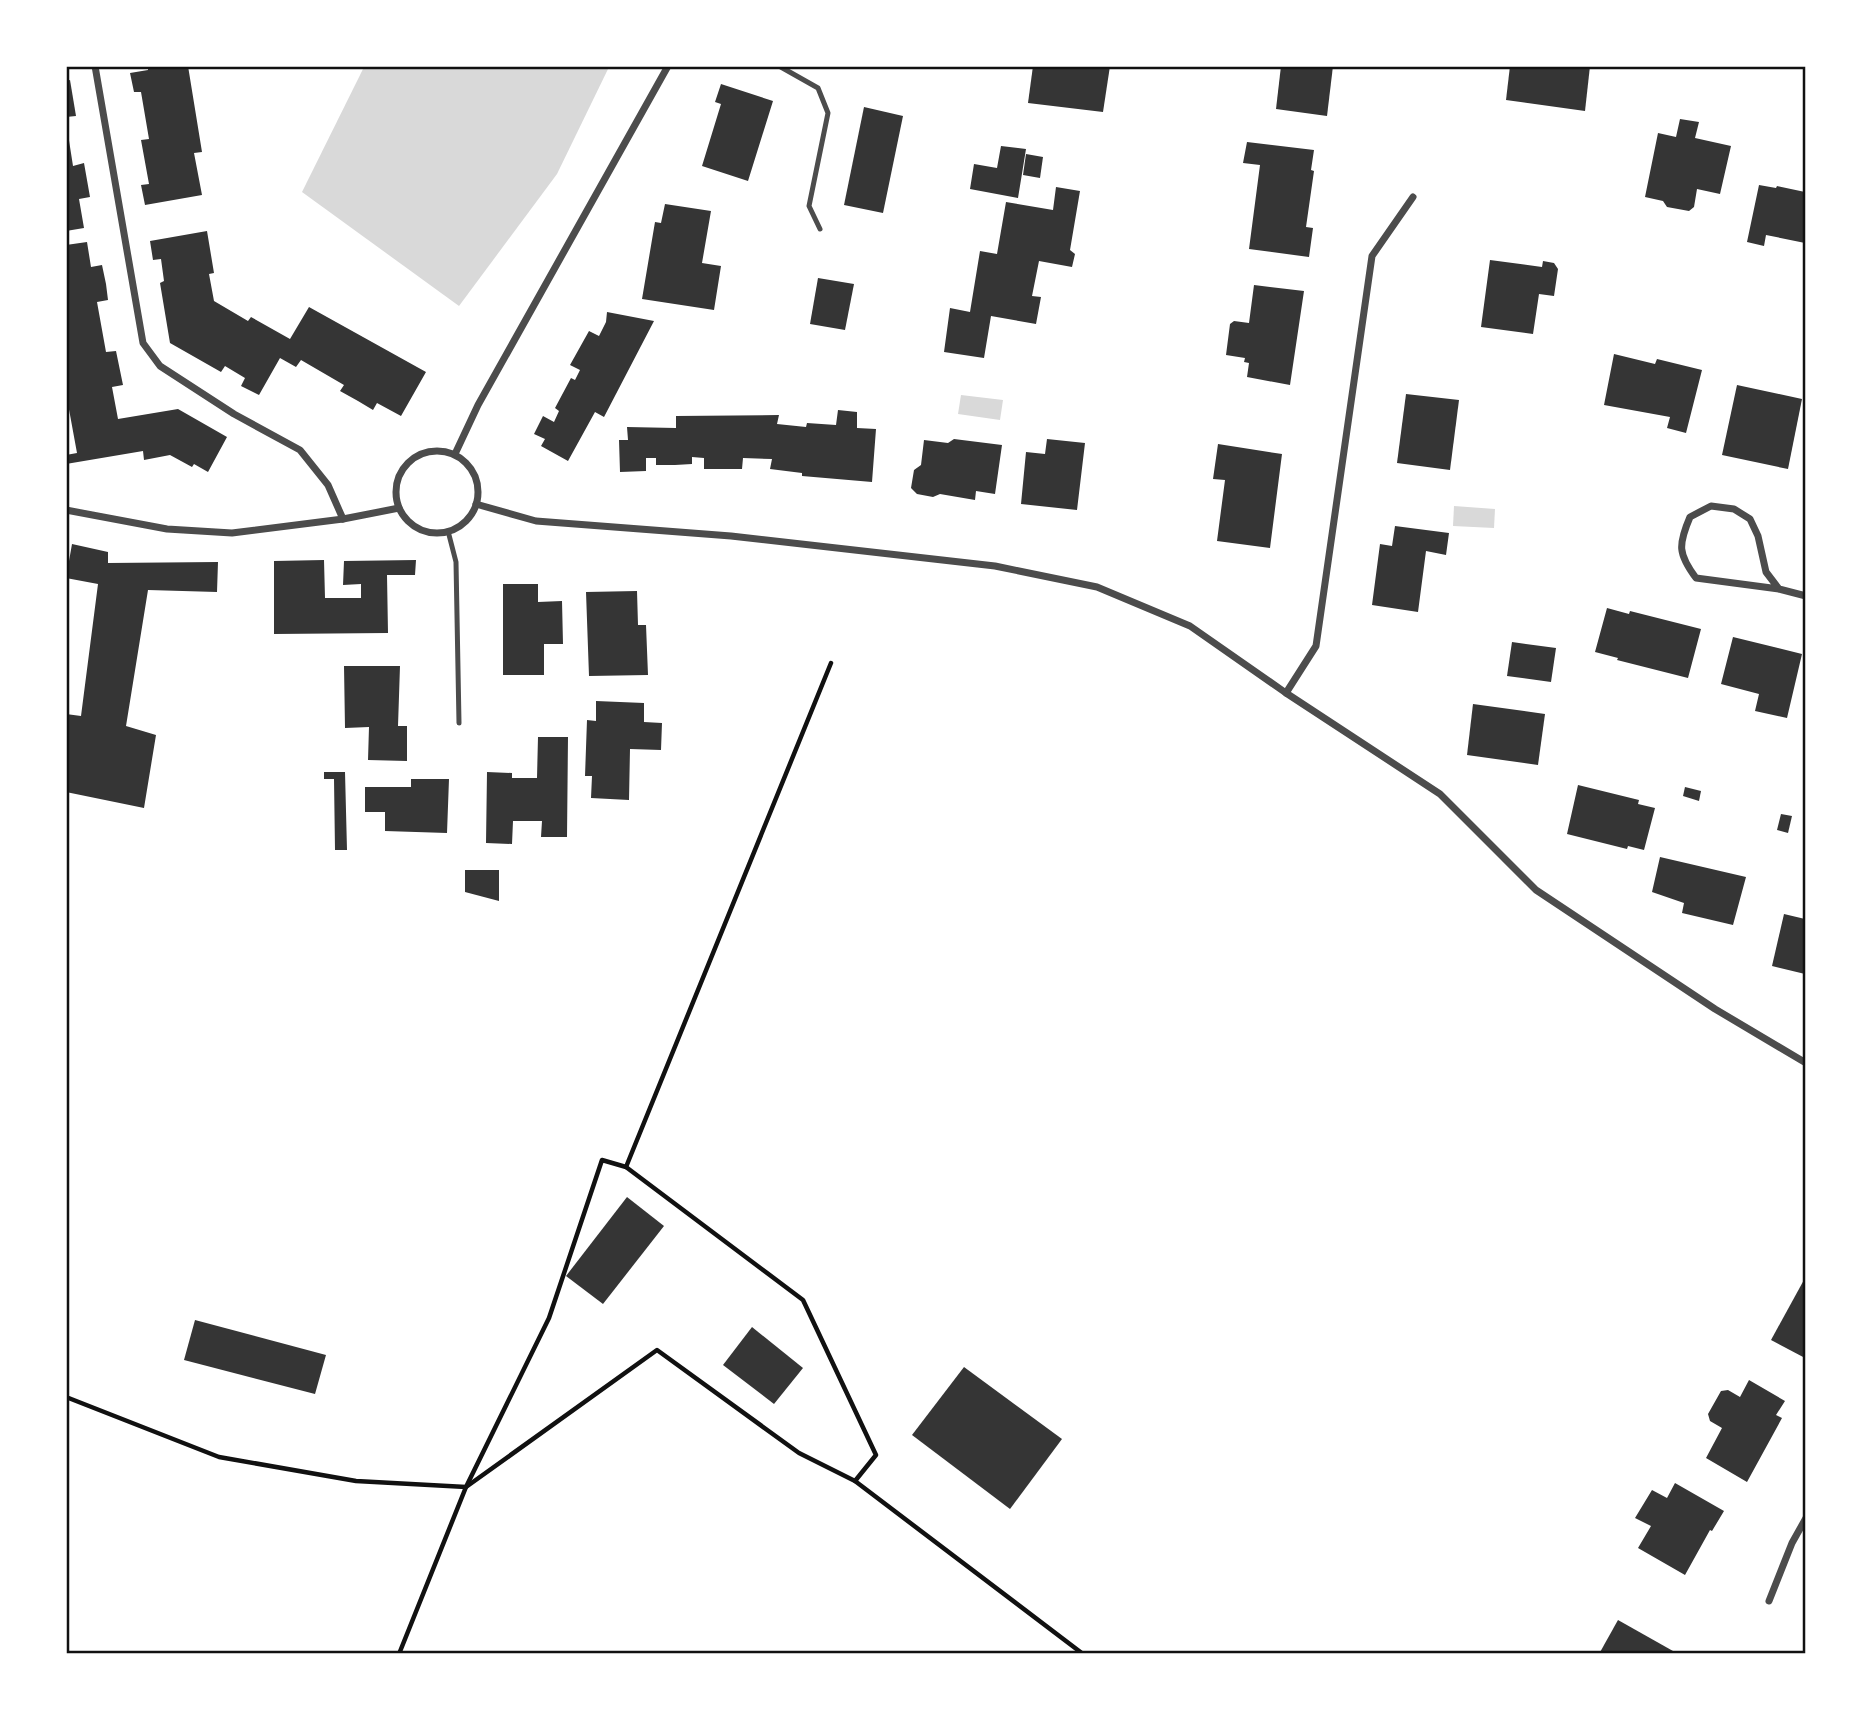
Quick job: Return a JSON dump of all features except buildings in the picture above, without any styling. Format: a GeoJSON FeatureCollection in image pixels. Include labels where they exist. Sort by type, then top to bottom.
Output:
{"type":"FeatureCollection","features":[{"type":"Feature","properties":{"kind":"street"},"geometry":{"type":"LineString","coordinates":[[95,66],[143,343],[160,366],[234,414],[300,450],[328,485],[343,519]]}},
{"type":"Feature","properties":{"kind":"street"},"geometry":{"type":"LineString","coordinates":[[455,454],[478,405],[668,66]]}},
{"type":"Feature","properties":{"kind":"street"},"geometry":{"type":"LineString","coordinates":[[1286,693],[1315,646],[1372,256],[1413,197]]}},
{"type":"Feature","properties":{"kind":"street"},"geometry":{"type":"LineString","coordinates":[[427,452],[455,454],[464,461],[477,481],[476,504],[470,516],[460,525],[447,531],[424,531],[405,518],[399,508],[397,480],[404,467],[427,452]]}},
{"type":"Feature","properties":{"kind":"street"},"geometry":{"type":"LineString","coordinates":[[476,504],[536,521],[731,536],[995,566],[1097,587],[1190,626],[1440,794],[1536,890],[1715,1009],[1805,1063]]}},
{"type":"Feature","properties":{"kind":"street"},"geometry":{"type":"LineString","coordinates":[[1779,589],[1766,572],[1758,536],[1750,519],[1734,509],[1711,506],[1690,517],[1682,536],[1682,560],[1696,578],[1779,589],[1805,596]]}},
{"type":"Feature","properties":{"kind":"street"},"geometry":{"type":"LineString","coordinates":[[66,510],[167,529],[232,533],[343,519],[399,508]]}},
{"type":"Feature","properties":{"kind":"street"},"geometry":{"type":"LineString","coordinates":[[1769,1601],[1805,1518]]}},
{"type":"Feature","properties":{"kind":"lane"},"geometry":{"type":"LineString","coordinates":[[779,66],[818,88],[828,113],[809,206],[820,229]]}},
{"type":"Feature","properties":{"kind":"lane"},"geometry":{"type":"LineString","coordinates":[[447,531],[456,562],[459,723]]}},
{"type":"Feature","properties":{"kind":"path"},"geometry":{"type":"LineString","coordinates":[[626,1167],[831,663]]}},
{"type":"Feature","properties":{"kind":"path"},"geometry":{"type":"LineString","coordinates":[[399,1654],[466,1487],[549,1318],[602,1160],[626,1167],[803,1300],[876,1455],[855,1481]]}},
{"type":"Feature","properties":{"kind":"path"},"geometry":{"type":"LineString","coordinates":[[66,1397],[219,1457],[356,1481],[466,1487],[657,1350],[799,1453],[855,1481],[1083,1654]]}},
{"type":"Feature","properties":{"kind":"shaded area"},"geometry":{"type":"Polygon","coordinates":[[[364,67],[609,67],[557,174],[459,306],[302,192],[364,67]]]}},
{"type":"Feature","properties":{"kind":"shaded area"},"geometry":{"type":"Polygon","coordinates":[[[961,395],[1003,400],[1000,420],[958,414],[961,395]]]}},
{"type":"Feature","properties":{"kind":"shaded area"},"geometry":{"type":"Polygon","coordinates":[[[1454,506],[1495,509],[1494,528],[1453,526],[1454,506]]]}}]}
